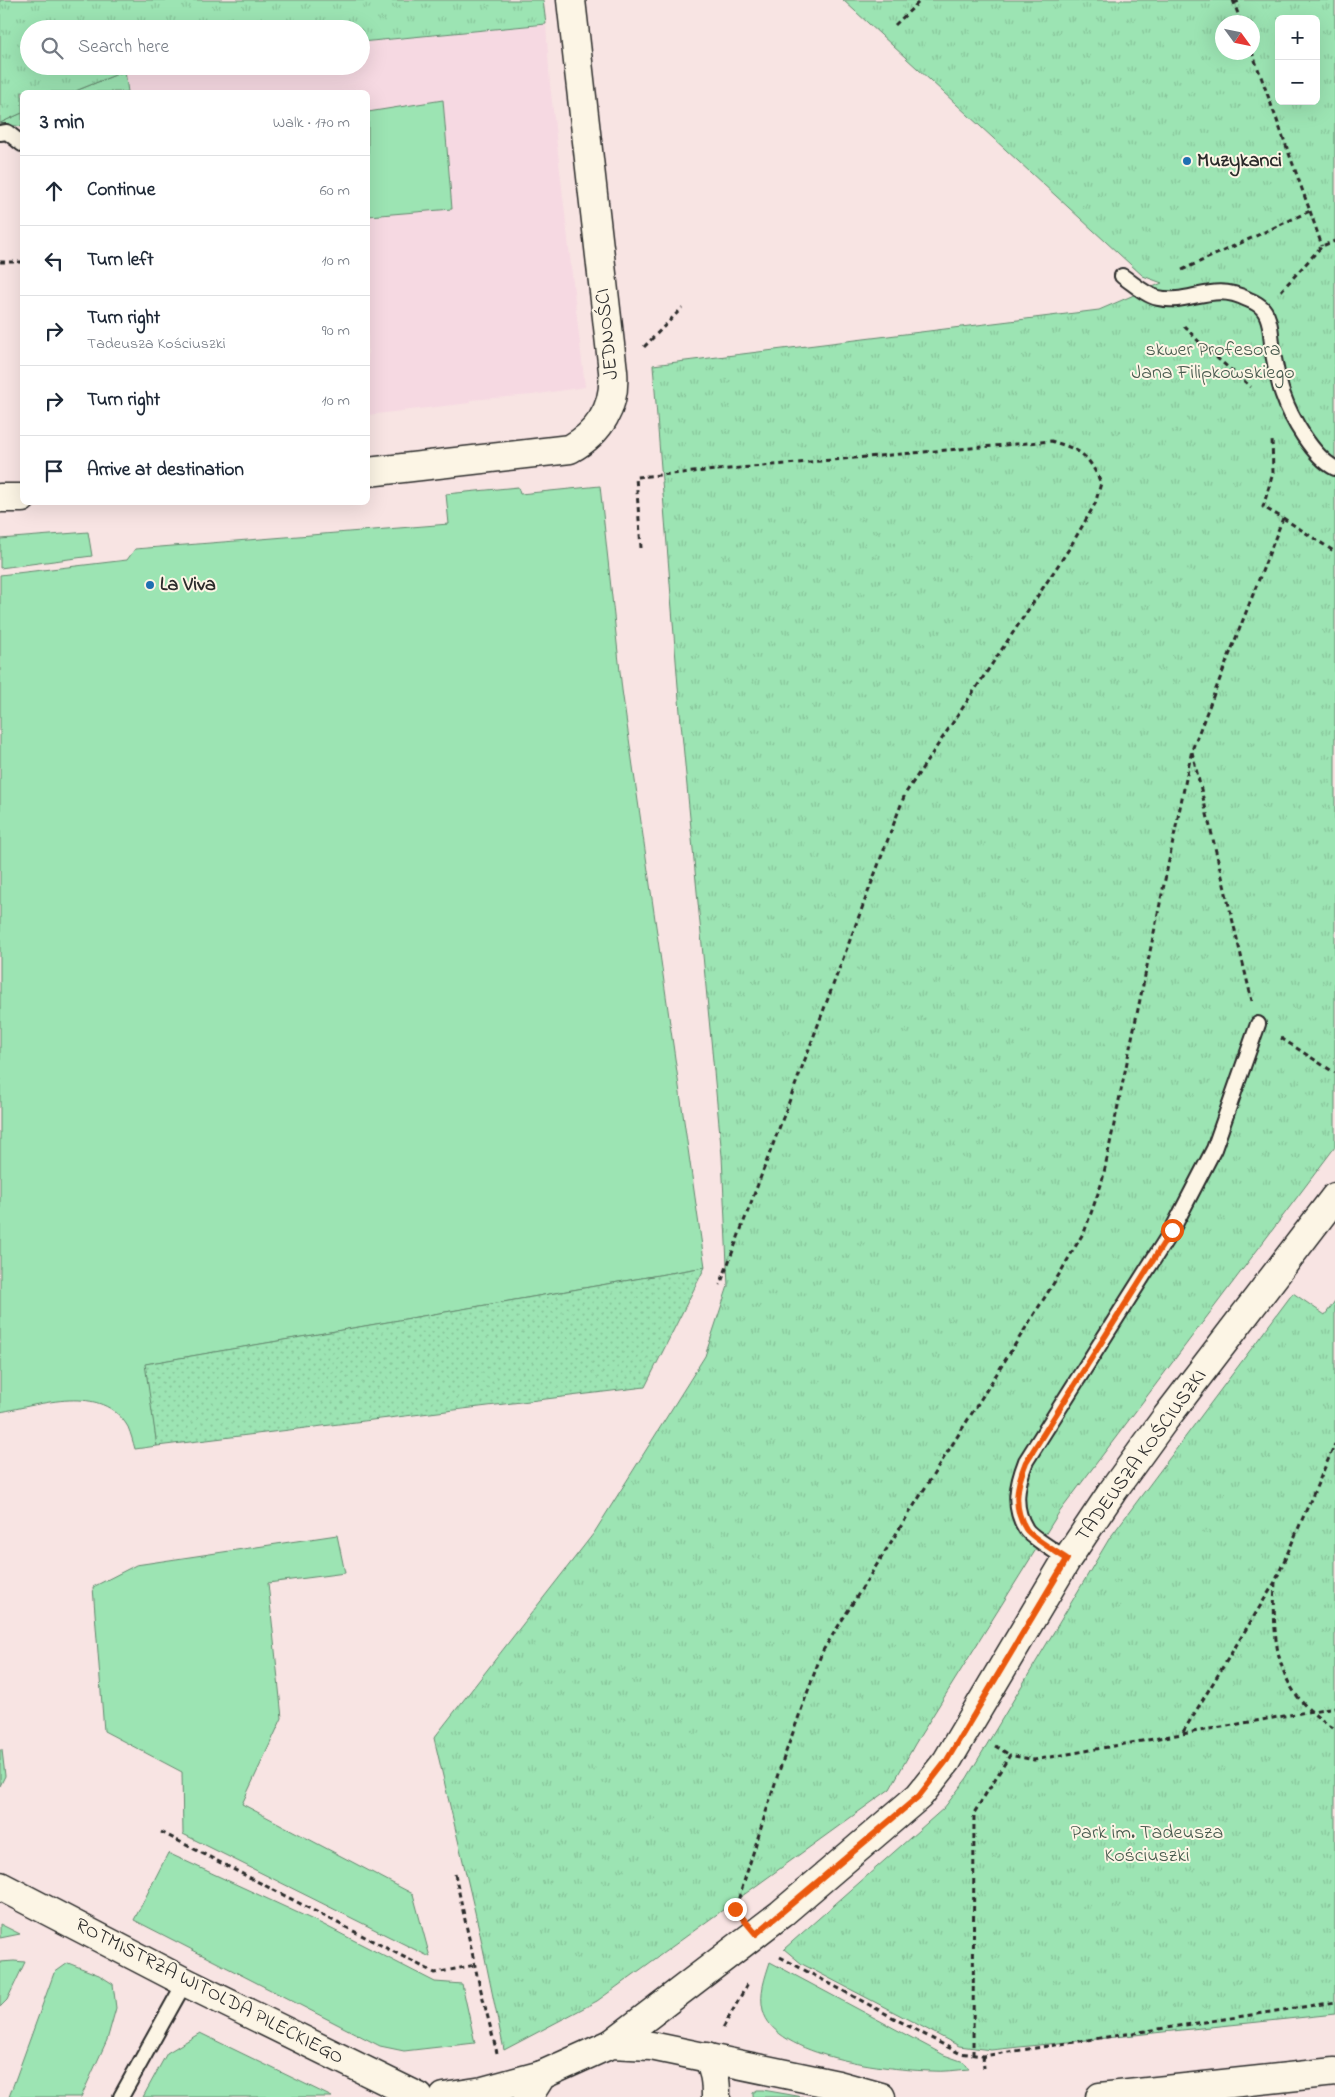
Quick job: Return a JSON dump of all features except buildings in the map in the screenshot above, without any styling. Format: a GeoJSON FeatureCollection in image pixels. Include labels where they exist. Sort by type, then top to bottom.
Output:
{"type":"FeatureCollection","features":[{"type":"Feature","properties":{"kind":"street","name":"JEDNOŚCI"},"geometry":{"type":"LineString","coordinates":[[370,472],[570,449],[591,435],[600,425],[609,409],[614,394],[613,371],[572,0]]}},
{"type":"Feature","properties":{"kind":"street"},"geometry":{"type":"LineString","coordinates":[[0,498],[20,498]]}},
{"type":"Feature","properties":{"kind":"street","name":"TADEUSZA KOŚCIUSZKI"},"geometry":{"type":"LineString","coordinates":[[611,2044],[756,1934],[919,1796],[947,1760],[1067,1559],[1112,1492],[1165,1419],[1335,1197]]}},
{"type":"Feature","properties":{"kind":"street","name":"ROTMISTRZA WITOLDA PILECKIEGO"},"geometry":{"type":"LineString","coordinates":[[0,1886],[185,1982],[419,2097]]}},
{"type":"Feature","properties":{"kind":"street"},"geometry":{"type":"LineString","coordinates":[[444,2097],[535,2086],[611,2044],[651,2046],[838,2085],[882,2097]]}},
{"type":"Feature","properties":{"kind":"street"},"geometry":{"type":"LineString","coordinates":[[707,2057],[713,2067],[716,2079],[716,2097]]}},
{"type":"Feature","properties":{"kind":"street"},"geometry":{"type":"LineString","coordinates":[[1100,2097],[1335,2072]]}},
{"type":"Feature","properties":{"kind":"lane"},"geometry":{"type":"LineString","coordinates":[[0,132],[7,132],[20,142]]}},
{"type":"Feature","properties":{"kind":"lane"},"geometry":{"type":"LineString","coordinates":[[1122,276],[1151,296],[1170,298],[1217,291],[1235,292],[1264,310],[1270,327],[1276,368],[1283,394],[1311,447],[1330,466],[1335,468]]}},
{"type":"Feature","properties":{"kind":"lane"},"geometry":{"type":"LineString","coordinates":[[1067,1559],[1027,1530],[1017,1506],[1018,1482],[1026,1462],[1176,1222],[1214,1149],[1258,1024]]}},
{"type":"Feature","properties":{"kind":"lane"},"geometry":{"type":"LineString","coordinates":[[121,2097],[185,1982]]}},
{"type":"Feature","properties":{"kind":"path"},"geometry":{"type":"LineString","coordinates":[[895,25],[921,0]]}},
{"type":"Feature","properties":{"kind":"path"},"geometry":{"type":"LineString","coordinates":[[1238,15],[1233,1],[1241,0]]}},
{"type":"Feature","properties":{"kind":"path"},"geometry":{"type":"LineString","coordinates":[[1255,60],[1322,246]]}},
{"type":"Feature","properties":{"kind":"path"},"geometry":{"type":"LineString","coordinates":[[1181,270],[1310,211]]}},
{"type":"Feature","properties":{"kind":"path"},"geometry":{"type":"LineString","coordinates":[[1264,310],[1322,246],[1335,241]]}},
{"type":"Feature","properties":{"kind":"path"},"geometry":{"type":"LineString","coordinates":[[0,262],[20,262]]}},
{"type":"Feature","properties":{"kind":"path"},"geometry":{"type":"LineString","coordinates":[[1170,298],[1179,320],[1202,346],[1248,382],[1253,390]]}},
{"type":"Feature","properties":{"kind":"path"},"geometry":{"type":"LineString","coordinates":[[641,350],[682,308]]}},
{"type":"Feature","properties":{"kind":"path"},"geometry":{"type":"LineString","coordinates":[[1272,437],[1273,473],[1263,507],[1335,552]]}},
{"type":"Feature","properties":{"kind":"path"},"geometry":{"type":"LineString","coordinates":[[641,548],[636,477],[1051,441],[1075,448],[1092,463],[1101,483],[1095,504],[1069,549],[905,794],[720,1285]]}},
{"type":"Feature","properties":{"kind":"path"},"geometry":{"type":"LineString","coordinates":[[1283,518],[1192,750],[1102,1182],[1085,1230],[1060,1273],[822,1652],[778,1774],[735,1909],[775,1954],[959,2053],[983,2056],[1335,2002]]}},
{"type":"Feature","properties":{"kind":"path"},"geometry":{"type":"LineString","coordinates":[[1192,750],[1258,1024],[1335,1073]]}},
{"type":"Feature","properties":{"kind":"path"},"geometry":{"type":"LineString","coordinates":[[1183,1733],[1275,1582],[1335,1444]]}},
{"type":"Feature","properties":{"kind":"path"},"geometry":{"type":"LineString","coordinates":[[1275,1582],[1273,1612],[1278,1656],[1288,1685],[1312,1712],[1335,1729]]}},
{"type":"Feature","properties":{"kind":"path"},"geometry":{"type":"LineString","coordinates":[[973,2055],[974,1813],[1010,1755],[1034,1760],[1335,1707]]}},
{"type":"Feature","properties":{"kind":"path"},"geometry":{"type":"LineString","coordinates":[[161,1832],[435,1973],[475,1965]]}},
{"type":"Feature","properties":{"kind":"path"},"geometry":{"type":"LineString","coordinates":[[455,1874],[499,2061]]}},
{"type":"Feature","properties":{"kind":"path"},"geometry":{"type":"LineString","coordinates":[[707,2057],[750,1981]]}},
{"type":"Feature","properties":{"kind":"path"},"geometry":{"type":"LineString","coordinates":[[983,2056],[984,2068]]}},
{"type":"Feature","properties":{"kind":"shaded area"},"geometry":{"type":"Polygon","coordinates":[[[546,24],[550,84],[585,387],[532,395],[470,400],[470,403],[370,415],[370,90],[128,90],[125,75],[370,75],[370,41],[546,24]]]}},
{"type":"Feature","properties":{"kind":"green space"},"geometry":{"type":"Polygon","coordinates":[[[0,0],[543,0],[546,24],[370,41],[370,20],[20,20],[20,75],[115,75],[78,90],[20,90],[20,114],[0,123],[0,0]]]}},
{"type":"Feature","properties":{"kind":"green space","name":"skwer Profesora Jana Filipkowskiego"},"geometry":{"type":"Polygon","coordinates":[[[843,0],[1335,0],[1335,1147],[1058,1514],[915,1744],[890,1789],[597,2001],[504,2050],[479,1929],[434,1738],[594,1533],[705,1356],[728,1286],[722,1156],[680,712],[653,365],[1099,310],[1162,283],[1143,276],[843,0]]]}},
{"type":"Feature","properties":{"kind":"green space"},"geometry":{"type":"Polygon","coordinates":[[[115,75],[126,75],[128,90],[78,90],[115,75]]]}},
{"type":"Feature","properties":{"kind":"green space"},"geometry":{"type":"Polygon","coordinates":[[[443,100],[452,209],[370,216],[370,112],[443,100]]]}},
{"type":"Feature","properties":{"kind":"green space"},"geometry":{"type":"Polygon","coordinates":[[[20,114],[20,127],[0,123],[20,114]]]}},
{"type":"Feature","properties":{"kind":"green space"},"geometry":{"type":"Polygon","coordinates":[[[600,486],[622,690],[705,1267],[146,1364],[157,1446],[135,1449],[128,1427],[117,1413],[103,1405],[87,1401],[51,1402],[0,1412],[0,575],[127,560],[135,549],[449,524],[446,494],[518,487],[520,494],[600,486]]]}},
{"type":"Feature","properties":{"kind":"green space"},"geometry":{"type":"Polygon","coordinates":[[[88,532],[92,556],[0,568],[0,539],[88,532]]]}},
{"type":"Feature","properties":{"kind":"green space"},"geometry":{"type":"Polygon","coordinates":[[[705,1267],[645,1387],[157,1446],[145,1364],[705,1267]]]}},
{"type":"Feature","properties":{"kind":"green space","name":"Park im. Tadeusza Kościuszki"},"geometry":{"type":"Polygon","coordinates":[[[1293,1293],[1325,1315],[1335,1301],[1335,2014],[991,2050],[959,2046],[802,1964],[784,1949],[944,1808],[967,1778],[1109,1539],[1293,1293]]]}},
{"type":"Feature","properties":{"kind":"green space"},"geometry":{"type":"Polygon","coordinates":[[[337,1535],[345,1573],[268,1583],[282,1718],[242,1804],[413,1894],[430,1957],[183,1834],[182,1772],[104,1731],[93,1587],[136,1565],[337,1535]]]}},
{"type":"Feature","properties":{"kind":"green space"},"geometry":{"type":"Polygon","coordinates":[[[0,1750],[2,1750],[5,1776],[0,1786],[0,1750]]]}},
{"type":"Feature","properties":{"kind":"green space"},"geometry":{"type":"Polygon","coordinates":[[[168,1853],[322,1924],[435,1982],[462,1984],[475,2043],[404,2051],[380,2046],[134,1920],[168,1853]]]}},
{"type":"Feature","properties":{"kind":"green space"},"geometry":{"type":"Polygon","coordinates":[[[0,1924],[20,1934],[0,1938],[0,1924]]]}},
{"type":"Feature","properties":{"kind":"green space"},"geometry":{"type":"Polygon","coordinates":[[[0,1962],[25,1962],[7,2000],[0,2007],[0,1962]]]}},
{"type":"Feature","properties":{"kind":"green space"},"geometry":{"type":"Polygon","coordinates":[[[770,1962],[944,2055],[964,2062],[969,2069],[950,2071],[913,2070],[863,2064],[810,2050],[788,2040],[772,2026],[763,2010],[762,1992],[770,1962]]]}},
{"type":"Feature","properties":{"kind":"green space"},"geometry":{"type":"Polygon","coordinates":[[[68,1963],[99,1975],[113,1984],[116,2008],[107,2040],[81,2097],[9,2097],[54,1973],[68,1963]]]}},
{"type":"Feature","properties":{"kind":"green space"},"geometry":{"type":"Polygon","coordinates":[[[200,2033],[332,2097],[143,2097],[167,2053],[200,2033]]]}},
{"type":"Feature","properties":{"kind":"green space"},"geometry":{"type":"Polygon","coordinates":[[[757,2090],[803,2097],[753,2097],[753,2093],[757,2090]]]}},
{"type":"Feature","properties":{"kind":"place","name":"Muzykanci"},"geometry":{"type":"Point","coordinates":[1187,161]}},
{"type":"Feature","properties":{"kind":"place","name":"La Viva"},"geometry":{"type":"Point","coordinates":[150,585]}},
{"type":"Feature","properties":{"kind":"route"},"geometry":{"type":"LineString","coordinates":[[735,1909],[756,1934],[919,1796],[947,1760],[1067,1559],[1027,1530],[1017,1506],[1018,1482],[1026,1462],[1172,1230]]}}]}
